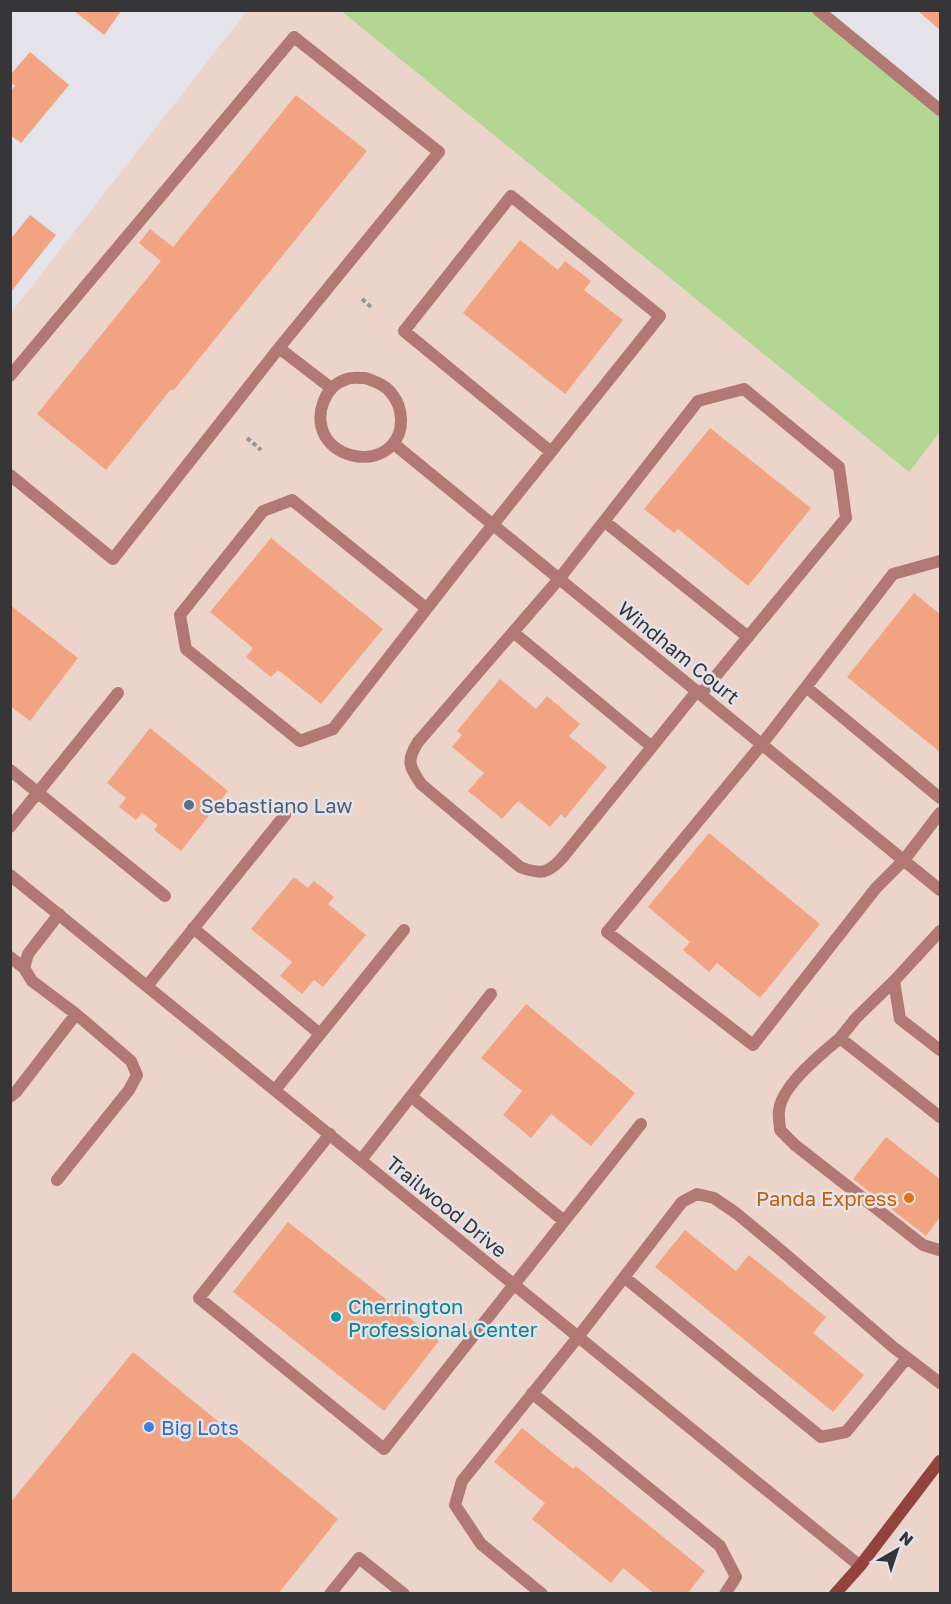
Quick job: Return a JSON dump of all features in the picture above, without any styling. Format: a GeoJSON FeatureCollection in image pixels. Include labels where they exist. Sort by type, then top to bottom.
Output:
{"type":"FeatureCollection","features":[{"type":"Feature","properties":{"kind":"main road"},"geometry":{"type":"LineString","coordinates":[[835,1593],[860,1566],[940,1461]]}},
{"type":"Feature","properties":{"kind":"street"},"geometry":{"type":"LineString","coordinates":[[818,10],[940,110]]}},
{"type":"Feature","properties":{"kind":"street"},"geometry":{"type":"LineString","coordinates":[[10,376],[294,37],[439,152],[279,348],[113,559],[10,475]]}},
{"type":"Feature","properties":{"kind":"street"},"geometry":{"type":"LineString","coordinates":[[426,608],[292,500],[263,511],[180,615],[186,649],[300,741],[333,729],[426,608],[660,316],[511,196],[404,332],[551,452]]}},
{"type":"Feature","properties":{"kind":"street"},"geometry":{"type":"LineString","coordinates":[[279,348],[331,388]]}},
{"type":"Feature","properties":{"kind":"street"},"geometry":{"type":"LineString","coordinates":[[365,378],[378,382],[392,392],[400,409],[401,428],[393,444],[387,450],[370,457],[350,456],[334,448],[324,435],[320,418],[323,401],[331,388],[346,379],[365,378]]}},
{"type":"Feature","properties":{"kind":"street"},"geometry":{"type":"LineString","coordinates":[[744,389],[839,466],[846,518],[552,869],[537,873],[520,867],[421,784],[410,769],[410,755],[418,742],[559,579],[604,521],[698,401],[744,389]]}},
{"type":"Feature","properties":{"kind":"street","name":"Windham Court"},"geometry":{"type":"LineString","coordinates":[[393,444],[940,890]]}},
{"type":"Feature","properties":{"kind":"street"},"geometry":{"type":"LineString","coordinates":[[604,521],[748,637]]}},
{"type":"Feature","properties":{"kind":"street"},"geometry":{"type":"LineString","coordinates":[[940,561],[893,574],[762,744],[607,932],[753,1045],[876,888],[903,860],[940,813]]}},
{"type":"Feature","properties":{"kind":"street"},"geometry":{"type":"LineString","coordinates":[[513,632],[652,747]]}},
{"type":"Feature","properties":{"kind":"street"},"geometry":{"type":"LineString","coordinates":[[806,687],[940,798]]}},
{"type":"Feature","properties":{"kind":"street"},"geometry":{"type":"LineString","coordinates":[[10,827],[118,693]]}},
{"type":"Feature","properties":{"kind":"street"},"geometry":{"type":"LineString","coordinates":[[10,770],[165,896]]}},
{"type":"Feature","properties":{"kind":"street"},"geometry":{"type":"LineString","coordinates":[[147,986],[285,815]]}},
{"type":"Feature","properties":{"kind":"street","name":"Trailwood Drive"},"geometry":{"type":"LineString","coordinates":[[10,875],[860,1566]]}},
{"type":"Feature","properties":{"kind":"street"},"geometry":{"type":"LineString","coordinates":[[24,968],[28,954],[59,914]]}},
{"type":"Feature","properties":{"kind":"street"},"geometry":{"type":"LineString","coordinates":[[193,928],[320,1034]]}},
{"type":"Feature","properties":{"kind":"street"},"geometry":{"type":"LineString","coordinates":[[275,1090],[404,930]]}},
{"type":"Feature","properties":{"kind":"street"},"geometry":{"type":"LineString","coordinates":[[940,931],[784,1094],[779,1111],[780,1130],[795,1145],[923,1245],[940,1249]]}},
{"type":"Feature","properties":{"kind":"street"},"geometry":{"type":"LineString","coordinates":[[10,957],[24,968],[32,981],[131,1060],[137,1075],[129,1090],[57,1180]]}},
{"type":"Feature","properties":{"kind":"street"},"geometry":{"type":"LineString","coordinates":[[894,981],[900,1018],[940,1050]]}},
{"type":"Feature","properties":{"kind":"street"},"geometry":{"type":"LineString","coordinates":[[361,1160],[491,994]]}},
{"type":"Feature","properties":{"kind":"street"},"geometry":{"type":"LineString","coordinates":[[10,1097],[76,1014]]}},
{"type":"Feature","properties":{"kind":"street"},"geometry":{"type":"LineString","coordinates":[[840,1038],[940,1117]]}},
{"type":"Feature","properties":{"kind":"street"},"geometry":{"type":"LineString","coordinates":[[412,1097],[564,1221]]}},
{"type":"Feature","properties":{"kind":"street"},"geometry":{"type":"LineString","coordinates":[[330,1134],[199,1298],[384,1449],[641,1124]]}},
{"type":"Feature","properties":{"kind":"street"},"geometry":{"type":"LineString","coordinates":[[542,1593],[481,1544],[455,1505],[462,1481],[578,1337],[681,1202],[697,1194],[714,1198],[783,1251],[907,1358],[940,1383]]}},
{"type":"Feature","properties":{"kind":"street"},"geometry":{"type":"LineString","coordinates":[[624,1277],[820,1437],[846,1432],[907,1358]]}},
{"type":"Feature","properties":{"kind":"street"},"geometry":{"type":"LineString","coordinates":[[532,1393],[720,1546],[736,1577],[725,1593]]}},
{"type":"Feature","properties":{"kind":"street"},"geometry":{"type":"LineString","coordinates":[[330,1593],[359,1558],[404,1593]]}},
{"type":"Feature","properties":{"kind":"path"},"geometry":{"type":"LineString","coordinates":[[362,299],[372,308]]}},
{"type":"Feature","properties":{"kind":"path"},"geometry":{"type":"LineString","coordinates":[[247,438],[261,450]]}},
{"type":"Feature","properties":{"kind":"shaded area"},"geometry":{"type":"Polygon","coordinates":[[[247,11],[341,11],[909,472],[940,432],[940,1593],[11,1593],[10,314],[247,11]]]}},
{"type":"Feature","properties":{"kind":"green space"},"geometry":{"type":"Polygon","coordinates":[[[341,11],[818,11],[940,110],[940,432],[909,472],[341,11]]]}},
{"type":"Feature","properties":{"kind":"building"},"geometry":{"type":"Polygon","coordinates":[[[73,10],[122,10],[104,35],[73,10]]]}},
{"type":"Feature","properties":{"kind":"building"},"geometry":{"type":"Polygon","coordinates":[[[917,10],[940,10],[940,30],[917,10]]]}},
{"type":"Feature","properties":{"kind":"building"},"geometry":{"type":"Polygon","coordinates":[[[30,52],[69,85],[21,143],[10,135],[10,92],[15,86],[10,82],[10,75],[30,52]]]}},
{"type":"Feature","properties":{"kind":"building"},"geometry":{"type":"Polygon","coordinates":[[[296,95],[367,151],[173,391],[171,389],[106,470],[37,414],[161,261],[139,243],[150,229],[173,247],[296,95]]]}},
{"type":"Feature","properties":{"kind":"building"},"geometry":{"type":"Polygon","coordinates":[[[30,215],[56,235],[10,293],[10,240],[30,215]]]}},
{"type":"Feature","properties":{"kind":"building"},"geometry":{"type":"Polygon","coordinates":[[[520,240],[558,270],[565,261],[591,281],[584,290],[623,320],[565,394],[463,313],[520,240]]]}},
{"type":"Feature","properties":{"kind":"building"},"geometry":{"type":"Polygon","coordinates":[[[710,428],[811,508],[748,586],[678,529],[674,533],[644,509],[710,428]]]}},
{"type":"Feature","properties":{"kind":"building"},"geometry":{"type":"Polygon","coordinates":[[[271,538],[383,629],[321,704],[278,670],[271,677],[246,657],[253,648],[210,612],[271,538]]]}},
{"type":"Feature","properties":{"kind":"building"},"geometry":{"type":"Polygon","coordinates":[[[914,593],[940,614],[940,752],[847,677],[914,593]]]}},
{"type":"Feature","properties":{"kind":"building"},"geometry":{"type":"Polygon","coordinates":[[[10,605],[78,658],[30,721],[10,706],[10,605]]]}},
{"type":"Feature","properties":{"kind":"building"},"geometry":{"type":"Polygon","coordinates":[[[500,679],[536,709],[547,696],[580,724],[569,736],[607,767],[565,818],[561,814],[550,827],[518,801],[502,819],[468,791],[484,773],[452,747],[462,735],[457,731],[500,679]]]}},
{"type":"Feature","properties":{"kind":"building"},"geometry":{"type":"Polygon","coordinates":[[[150,728],[228,791],[181,851],[154,830],[158,825],[142,813],[136,820],[119,807],[126,798],[107,783],[150,728]]]}},
{"type":"Feature","properties":{"kind":"building"},"geometry":{"type":"Polygon","coordinates":[[[709,833],[820,924],[760,998],[717,963],[709,972],[683,950],[690,942],[648,907],[709,833]]]}},
{"type":"Feature","properties":{"kind":"building"},"geometry":{"type":"Polygon","coordinates":[[[294,877],[308,888],[314,881],[334,897],[328,904],[366,935],[323,987],[314,980],[302,994],[280,976],[292,962],[251,929],[294,877]]]}},
{"type":"Feature","properties":{"kind":"building"},"geometry":{"type":"Polygon","coordinates":[[[526,1004],[635,1093],[591,1146],[551,1114],[531,1138],[503,1115],[522,1091],[481,1058],[526,1004]]]}},
{"type":"Feature","properties":{"kind":"building","name":"Panda Express"},"geometry":{"type":"Polygon","coordinates":[[[886,1137],[940,1179],[940,1217],[926,1236],[853,1179],[886,1137]]]}},
{"type":"Feature","properties":{"kind":"building","name":"Cherrington Professional Center"},"geometry":{"type":"Polygon","coordinates":[[[288,1222],[439,1341],[384,1411],[233,1292],[288,1222]]]}},
{"type":"Feature","properties":{"kind":"building"},"geometry":{"type":"Polygon","coordinates":[[[685,1230],[736,1271],[749,1255],[826,1317],[813,1333],[864,1375],[833,1412],[655,1267],[685,1230]]]}},
{"type":"Feature","properties":{"kind":"building","name":"Big Lots"},"geometry":{"type":"Polygon","coordinates":[[[133,1352],[338,1519],[278,1594],[10,1594],[10,1503],[133,1352]]]}},
{"type":"Feature","properties":{"kind":"building"},"geometry":{"type":"Polygon","coordinates":[[[522,1428],[573,1469],[576,1466],[705,1571],[687,1594],[655,1594],[623,1568],[611,1583],[532,1519],[545,1503],[494,1462],[522,1428]]]}},
{"type":"Feature","properties":{"kind":"place","name":"Sebastiano Law"},"geometry":{"type":"Point","coordinates":[189,805]}},
{"type":"Feature","properties":{"kind":"place","name":"Panda Express"},"geometry":{"type":"Point","coordinates":[909,1198]}},
{"type":"Feature","properties":{"kind":"place","name":"Cherrington Professional Center"},"geometry":{"type":"Point","coordinates":[336,1317]}},
{"type":"Feature","properties":{"kind":"place","name":"Big Lots"},"geometry":{"type":"Point","coordinates":[149,1427]}}]}
